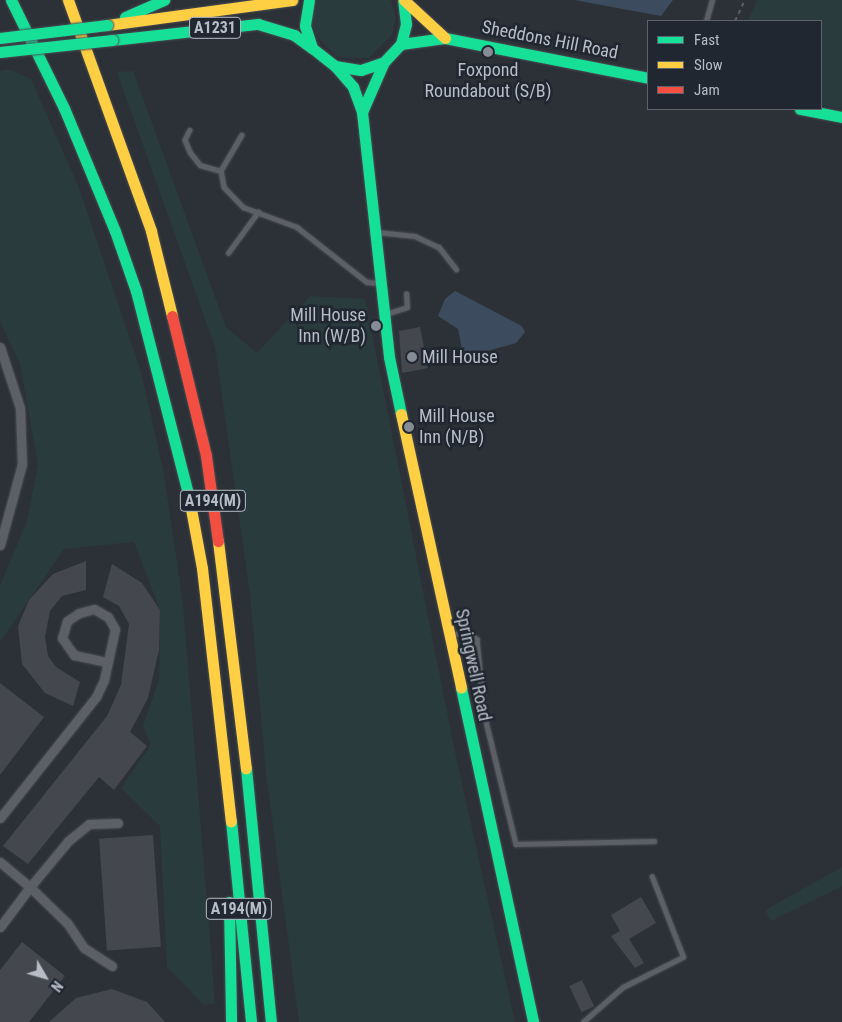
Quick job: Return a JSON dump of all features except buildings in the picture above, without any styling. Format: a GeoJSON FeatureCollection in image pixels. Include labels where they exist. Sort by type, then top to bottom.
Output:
{"type":"FeatureCollection","features":[{"type":"Feature","properties":{"kind":"main road","name":"A194(M)"},"geometry":{"type":"LineString","coordinates":[[11,0],[93,175],[136,291],[159,370],[202,568],[251,1022]]}},
{"type":"Feature","properties":{"kind":"main road","name":"A194(M)"},"geometry":{"type":"LineString","coordinates":[[68,0],[151,231],[206,456],[238,686],[271,1022]]}},
{"type":"Feature","properties":{"kind":"main road","name":"A1231"},"geometry":{"type":"LineString","coordinates":[[107,25],[164,0]]}},
{"type":"Feature","properties":{"kind":"main road","name":"A1231"},"geometry":{"type":"LineString","coordinates":[[0,38],[292,0]]}},
{"type":"Feature","properties":{"kind":"main road"},"geometry":{"type":"LineString","coordinates":[[309,0],[305,26],[312,48]]}},
{"type":"Feature","properties":{"kind":"main road"},"geometry":{"type":"LineString","coordinates":[[403,0],[445,38]]}},
{"type":"Feature","properties":{"kind":"main road"},"geometry":{"type":"LineString","coordinates":[[362,112],[384,62],[401,44],[406,24],[403,0]]}},
{"type":"Feature","properties":{"kind":"main road","name":"A1231"},"geometry":{"type":"LineString","coordinates":[[0,52],[258,24],[294,35],[312,48]]}},
{"type":"Feature","properties":{"kind":"main road"},"geometry":{"type":"LineString","coordinates":[[401,44],[445,38]]}},
{"type":"Feature","properties":{"kind":"main road","name":"Sheddons Hill Road"},"geometry":{"type":"LineString","coordinates":[[445,38],[647,78]]}},
{"type":"Feature","properties":{"kind":"main road","name":"Springwell Road"},"geometry":{"type":"LineString","coordinates":[[312,48],[335,66],[353,87],[362,112],[383,314],[407,447],[533,1022]]}},
{"type":"Feature","properties":{"kind":"main road"},"geometry":{"type":"LineString","coordinates":[[335,66],[361,70],[384,62]]}},
{"type":"Feature","properties":{"kind":"main road"},"geometry":{"type":"LineString","coordinates":[[805,110],[842,118]]}},
{"type":"Feature","properties":{"kind":"main road","name":"A194(M)"},"geometry":{"type":"LineString","coordinates":[[227,795],[231,1022]]}},
{"type":"Feature","properties":{"kind":"street"},"geometry":{"type":"LineString","coordinates":[[0,347],[20,408],[22,464],[0,545]]}},
{"type":"Feature","properties":{"kind":"street"},"geometry":{"type":"LineString","coordinates":[[0,818],[96,697],[107,662],[115,648],[115,629],[108,617],[94,609],[79,612],[67,621],[62,638],[74,655],[107,662]]}},
{"type":"Feature","properties":{"kind":"street"},"geometry":{"type":"LineString","coordinates":[[0,927],[68,840],[89,824],[118,823]]}},
{"type":"Feature","properties":{"kind":"street"},"geometry":{"type":"LineString","coordinates":[[0,862],[30,887],[67,923],[84,948],[112,966]]}},
{"type":"Feature","properties":{"kind":"lane"},"geometry":{"type":"LineString","coordinates":[[706,20],[712,0]]}},
{"type":"Feature","properties":{"kind":"lane"},"geometry":{"type":"LineString","coordinates":[[190,130],[185,140],[190,152],[200,165],[221,171]]}},
{"type":"Feature","properties":{"kind":"lane"},"geometry":{"type":"LineString","coordinates":[[242,135],[221,171],[224,187],[243,207],[297,228],[368,282],[380,283]]}},
{"type":"Feature","properties":{"kind":"lane"},"geometry":{"type":"LineString","coordinates":[[228,253],[258,212]]}},
{"type":"Feature","properties":{"kind":"lane"},"geometry":{"type":"LineString","coordinates":[[375,232],[415,236],[439,247],[456,269]]}},
{"type":"Feature","properties":{"kind":"lane"},"geometry":{"type":"LineString","coordinates":[[383,314],[408,307],[406,294]]}},
{"type":"Feature","properties":{"kind":"lane"},"geometry":{"type":"LineString","coordinates":[[449,634],[468,633],[477,638],[484,713],[516,844],[654,841]]}},
{"type":"Feature","properties":{"kind":"lane"},"geometry":{"type":"LineString","coordinates":[[583,1022],[623,987],[683,957],[652,876]]}},
{"type":"Feature","properties":{"kind":"path"},"geometry":{"type":"LineString","coordinates":[[735,20],[745,0]]}},
{"type":"Feature","properties":{"kind":"shaded area"},"geometry":{"type":"Polygon","coordinates":[[[317,0],[391,0],[396,19],[392,35],[369,58],[337,57],[316,35],[312,20],[317,0]]]}},
{"type":"Feature","properties":{"kind":"shaded area"},"geometry":{"type":"Polygon","coordinates":[[[757,0],[842,0],[842,109],[822,105],[822,20],[748,20],[757,0]]]}},
{"type":"Feature","properties":{"kind":"shaded area"},"geometry":{"type":"Polygon","coordinates":[[[8,69],[31,79],[79,188],[141,372],[164,474],[183,604],[215,1003],[204,1005],[167,967],[160,826],[121,788],[151,745],[143,726],[159,680],[160,610],[134,542],[64,549],[0,642],[0,586],[27,521],[38,465],[20,364],[0,321],[0,71],[8,69]]]}},
{"type":"Feature","properties":{"kind":"shaded area"},"geometry":{"type":"Polygon","coordinates":[[[133,71],[226,327],[257,353],[310,296],[365,299],[456,757],[515,1022],[299,1022],[266,773],[250,594],[215,347],[117,72],[133,71]]]}},
{"type":"Feature","properties":{"kind":"shaded area"},"geometry":{"type":"Polygon","coordinates":[[[842,867],[842,886],[771,921],[765,910],[842,867]]]}},
{"type":"Feature","properties":{"kind":"water"},"geometry":{"type":"Polygon","coordinates":[[[574,0],[673,0],[661,16],[574,0]]]}},
{"type":"Feature","properties":{"kind":"water"},"geometry":{"type":"Polygon","coordinates":[[[455,291],[522,326],[525,332],[516,343],[472,355],[462,349],[458,329],[438,316],[445,299],[455,291]]]}},
{"type":"Feature","properties":{"kind":"traffic: fast"},"geometry":{"type":"LineString","coordinates":[[11,0],[64,108],[115,231],[136,291],[189,498]]}},
{"type":"Feature","properties":{"kind":"traffic: fast"},"geometry":{"type":"LineString","coordinates":[[125,17],[164,0]]}},
{"type":"Feature","properties":{"kind":"traffic: fast"},"geometry":{"type":"LineString","coordinates":[[309,0],[305,26],[312,48],[335,66],[361,70],[384,62],[401,44],[406,24],[403,0]]}},
{"type":"Feature","properties":{"kind":"traffic: fast"},"geometry":{"type":"LineString","coordinates":[[112,40],[258,24],[294,35],[312,48]]}},
{"type":"Feature","properties":{"kind":"traffic: fast"},"geometry":{"type":"LineString","coordinates":[[0,38],[107,25]]}},
{"type":"Feature","properties":{"kind":"traffic: fast"},"geometry":{"type":"LineString","coordinates":[[401,44],[445,38],[647,78]]}},
{"type":"Feature","properties":{"kind":"traffic: fast"},"geometry":{"type":"LineString","coordinates":[[0,52],[112,40]]}},
{"type":"Feature","properties":{"kind":"traffic: fast"},"geometry":{"type":"LineString","coordinates":[[362,112],[384,62]]}},
{"type":"Feature","properties":{"kind":"traffic: fast"},"geometry":{"type":"LineString","coordinates":[[335,66],[353,87],[362,112],[389,357],[401,414]]}},
{"type":"Feature","properties":{"kind":"traffic: fast"},"geometry":{"type":"LineString","coordinates":[[805,110],[842,117]]}},
{"type":"Feature","properties":{"kind":"traffic: fast"},"geometry":{"type":"LineString","coordinates":[[461,688],[533,1022]]}},
{"type":"Feature","properties":{"kind":"traffic: fast"},"geometry":{"type":"LineString","coordinates":[[246,768],[271,1022]]}},
{"type":"Feature","properties":{"kind":"traffic: fast"},"geometry":{"type":"LineString","coordinates":[[231,821],[251,1022]]}},
{"type":"Feature","properties":{"kind":"traffic: fast"},"geometry":{"type":"LineString","coordinates":[[229,902],[231,1022]]}},
{"type":"Feature","properties":{"kind":"traffic: slow"},"geometry":{"type":"LineString","coordinates":[[68,0],[151,231],[172,316]]}},
{"type":"Feature","properties":{"kind":"traffic: slow"},"geometry":{"type":"LineString","coordinates":[[107,25],[292,0]]}},
{"type":"Feature","properties":{"kind":"traffic: slow"},"geometry":{"type":"LineString","coordinates":[[404,0],[445,38]]}},
{"type":"Feature","properties":{"kind":"traffic: slow"},"geometry":{"type":"LineString","coordinates":[[401,414],[461,688]]}},
{"type":"Feature","properties":{"kind":"traffic: slow"},"geometry":{"type":"LineString","coordinates":[[189,498],[202,568],[231,821]]}},
{"type":"Feature","properties":{"kind":"traffic: slow"},"geometry":{"type":"LineString","coordinates":[[218,541],[246,768]]}},
{"type":"Feature","properties":{"kind":"traffic: jam"},"geometry":{"type":"LineString","coordinates":[[172,316],[206,456],[218,541]]}},
{"type":"Feature","properties":{"kind":"place","name":"Foxpond Roundabout (S/B)"},"geometry":{"type":"Point","coordinates":[488,52]}},
{"type":"Feature","properties":{"kind":"place","name":"Mill House Inn (W/B)"},"geometry":{"type":"Point","coordinates":[376,326]}},
{"type":"Feature","properties":{"kind":"place","name":"Mill House"},"geometry":{"type":"Point","coordinates":[412,357]}},
{"type":"Feature","properties":{"kind":"place","name":"Mill House Inn (N/B)"},"geometry":{"type":"Point","coordinates":[409,427]}}]}
